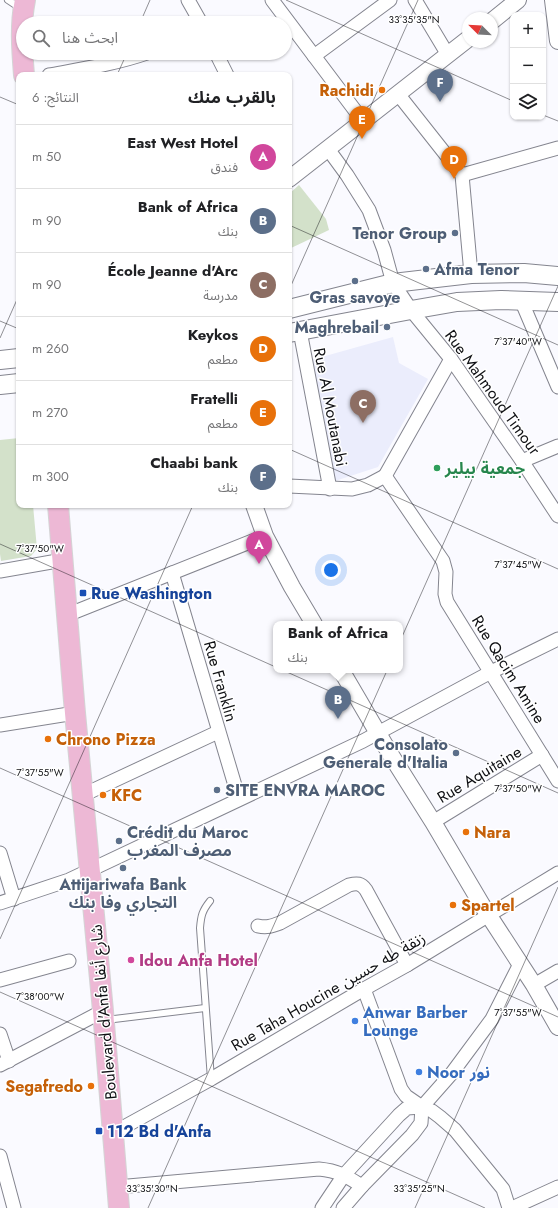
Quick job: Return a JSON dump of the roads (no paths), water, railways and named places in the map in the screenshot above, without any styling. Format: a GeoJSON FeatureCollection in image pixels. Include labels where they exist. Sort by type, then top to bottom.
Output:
{"type":"FeatureCollection","features":[{"type":"Feature","properties":{"kind":"main road"},"geometry":{"type":"LineString","coordinates":[[19,4],[20,16]]}},
{"type":"Feature","properties":{"kind":"main road"},"geometry":{"type":"LineString","coordinates":[[23,60],[24,72]]}},
{"type":"Feature","properties":{"kind":"main road"},"geometry":{"type":"LineString","coordinates":[[292,308],[394,283],[470,274],[524,273],[558,276]]}},
{"type":"Feature","properties":{"kind":"main road"},"geometry":{"type":"LineString","coordinates":[[294,332],[457,302],[520,300],[558,302]]}},
{"type":"Feature","properties":{"kind":"main road"},"geometry":{"type":"LineString","coordinates":[[0,360],[16,358]]}},
{"type":"Feature","properties":{"kind":"main road"},"geometry":{"type":"LineString","coordinates":[[0,385],[16,383]]}},
{"type":"Feature","properties":{"kind":"main road","name":"Boulevard d'Anfa شارع أنفا"},"geometry":{"type":"LineString","coordinates":[[58,508],[75,713],[104,1016],[119,1208]]}},
{"type":"Feature","properties":{"kind":"street"},"geometry":{"type":"LineString","coordinates":[[188,0],[197,16]]}},
{"type":"Feature","properties":{"kind":"street"},"geometry":{"type":"LineString","coordinates":[[272,0],[284,16]]}},
{"type":"Feature","properties":{"kind":"street"},"geometry":{"type":"LineString","coordinates":[[314,56],[390,0]]}},
{"type":"Feature","properties":{"kind":"street"},"geometry":{"type":"LineString","coordinates":[[415,0],[448,55]]}},
{"type":"Feature","properties":{"kind":"street"},"geometry":{"type":"LineString","coordinates":[[498,16],[518,0]]}},
{"type":"Feature","properties":{"kind":"street"},"geometry":{"type":"LineString","coordinates":[[553,0],[557,30]]}},
{"type":"Feature","properties":{"kind":"street"},"geometry":{"type":"LineString","coordinates":[[292,27],[363,121]]}},
{"type":"Feature","properties":{"kind":"street"},"geometry":{"type":"LineString","coordinates":[[292,173],[328,149],[462,44]]}},
{"type":"Feature","properties":{"kind":"street"},"geometry":{"type":"LineString","coordinates":[[67,72],[104,66],[126,60]]}},
{"type":"Feature","properties":{"kind":"street"},"geometry":{"type":"LineString","coordinates":[[220,60],[226,72]]}},
{"type":"Feature","properties":{"kind":"street"},"geometry":{"type":"LineString","coordinates":[[398,94],[462,175],[470,274]]}},
{"type":"Feature","properties":{"kind":"street"},"geometry":{"type":"LineString","coordinates":[[462,175],[558,148]]}},
{"type":"Feature","properties":{"kind":"street","name":"Rue Mahmoud Timour"},"geometry":{"type":"LineString","coordinates":[[328,149],[347,175],[369,210],[384,250],[394,283],[411,310],[451,360],[522,461],[558,516]]}},
{"type":"Feature","properties":{"kind":"street"},"geometry":{"type":"LineString","coordinates":[[520,300],[558,387]]}},
{"type":"Feature","properties":{"kind":"street","name":"Rue Al Moutanabi"},"geometry":{"type":"LineString","coordinates":[[294,332],[330,489]]}},
{"type":"Feature","properties":{"kind":"street"},"geometry":{"type":"LineString","coordinates":[[292,486],[352,489],[368,485],[385,476],[451,360]]}},
{"type":"Feature","properties":{"kind":"street"},"geometry":{"type":"LineString","coordinates":[[522,461],[558,446]]}},
{"type":"Feature","properties":{"kind":"street","name":"Rue Qacim Amine"},"geometry":{"type":"LineString","coordinates":[[385,476],[443,561],[446,572],[445,594],[447,602],[558,781]]}},
{"type":"Feature","properties":{"kind":"street"},"geometry":{"type":"LineString","coordinates":[[255,508],[265,536],[312,621]]}},
{"type":"Feature","properties":{"kind":"street"},"geometry":{"type":"LineString","coordinates":[[67,615],[265,536]]}},
{"type":"Feature","properties":{"kind":"street"},"geometry":{"type":"LineString","coordinates":[[0,570],[63,560]]}},
{"type":"Feature","properties":{"kind":"street","name":"Rue Franklin"},"geometry":{"type":"LineString","coordinates":[[172,573],[239,799]]}},
{"type":"Feature","properties":{"kind":"street"},"geometry":{"type":"LineString","coordinates":[[0,903],[69,880],[378,733],[491,672],[558,639]]}},
{"type":"Feature","properties":{"kind":"street"},"geometry":{"type":"LineString","coordinates":[[344,673],[378,733],[482,905],[534,986],[558,1027]]}},
{"type":"Feature","properties":{"kind":"street"},"geometry":{"type":"LineString","coordinates":[[0,725],[75,713]]}},
{"type":"Feature","properties":{"kind":"street"},"geometry":{"type":"LineString","coordinates":[[83,795],[218,732]]}},
{"type":"Feature","properties":{"kind":"street","name":"Rue Aquitaine"},"geometry":{"type":"LineString","coordinates":[[433,822],[542,755]]}},
{"type":"Feature","properties":{"kind":"street"},"geometry":{"type":"LineString","coordinates":[[0,853],[14,899]]}},
{"type":"Feature","properties":{"kind":"street","name":"Rue Taha Houcine زنقة طه حسين"},"geometry":{"type":"LineString","coordinates":[[113,1133],[211,1079],[489,916],[558,873]]}},
{"type":"Feature","properties":{"kind":"street"},"geometry":{"type":"LineString","coordinates":[[258,926],[265,927],[280,923],[349,885],[359,884],[366,890],[407,964]]}},
{"type":"Feature","properties":{"kind":"street"},"geometry":{"type":"LineString","coordinates":[[0,980],[69,961]]}},
{"type":"Feature","properties":{"kind":"street"},"geometry":{"type":"LineString","coordinates":[[343,1208],[362,1186],[415,1132],[421,1123],[422,1107],[452,1073],[492,1019],[520,964]]}},
{"type":"Feature","properties":{"kind":"street"},"geometry":{"type":"LineString","coordinates":[[534,986],[558,971]]}},
{"type":"Feature","properties":{"kind":"street"},"geometry":{"type":"LineString","coordinates":[[364,989],[401,1089],[406,1096],[422,1107],[432,1111],[454,1130],[503,1190],[509,1208]]}},
{"type":"Feature","properties":{"kind":"street"},"geometry":{"type":"LineString","coordinates":[[0,1034],[4,1063],[104,1016]]}},
{"type":"Feature","properties":{"kind":"street"},"geometry":{"type":"LineString","coordinates":[[322,1208],[344,1175],[399,1115],[407,1108],[422,1107]]}},
{"type":"Feature","properties":{"kind":"street"},"geometry":{"type":"LineString","coordinates":[[0,1156],[14,1208]]}},
{"type":"Feature","properties":{"kind":"street"},"geometry":{"type":"LineString","coordinates":[[117,1187],[319,1169],[332,1170],[344,1175],[362,1186]]}},
{"type":"Feature","properties":{"kind":"street"},"geometry":{"type":"LineString","coordinates":[[512,1208],[558,1187]]}},
{"type":"Feature","properties":{"kind":"lane"},"geometry":{"type":"LineString","coordinates":[[210,901],[203,909],[200,918],[200,928],[211,1079]]}},
{"type":"Feature","properties":{"kind":"lane"},"geometry":{"type":"LineString","coordinates":[[104,1016],[206,1008]]}},
{"type":"Feature","properties":{"kind":"place","name":"Rachidi"},"geometry":{"type":"Point","coordinates":[382,90]}},
{"type":"Feature","properties":{"kind":"place","name":"Chaabi bank"},"geometry":{"type":"Point","coordinates":[440,102]}},
{"type":"Feature","properties":{"kind":"place","name":"Fratelli"},"geometry":{"type":"Point","coordinates":[362,139]}},
{"type":"Feature","properties":{"kind":"place","name":"Keykos"},"geometry":{"type":"Point","coordinates":[454,179]}},
{"type":"Feature","properties":{"kind":"place","name":"Tenor Group"},"geometry":{"type":"Point","coordinates":[455,233]}},
{"type":"Feature","properties":{"kind":"place","name":"Afma Tenor"},"geometry":{"type":"Point","coordinates":[426,269]}},
{"type":"Feature","properties":{"kind":"place","name":"Gras savoye"},"geometry":{"type":"Point","coordinates":[355,281]}},
{"type":"Feature","properties":{"kind":"place","name":"Maghrebail"},"geometry":{"type":"Point","coordinates":[387,327]}},
{"type":"Feature","properties":{"kind":"place","name":"École Jeanne d'Arc"},"geometry":{"type":"Point","coordinates":[363,423]}},
{"type":"Feature","properties":{"kind":"place","name":"جمعية بيلير"},"geometry":{"type":"Point","coordinates":[437,468]}},
{"type":"Feature","properties":{"kind":"place","name":"East West Hotel"},"geometry":{"type":"Point","coordinates":[259,564]}},
{"type":"Feature","properties":{"kind":"place","name":"Rue Washington"},"geometry":{"type":"Point","coordinates":[83,593]}},
{"type":"Feature","properties":{"kind":"place","name":"Bank of Africa"},"geometry":{"type":"Point","coordinates":[338,719]}},
{"type":"Feature","properties":{"kind":"place","name":"Chrono Pizza"},"geometry":{"type":"Point","coordinates":[48,739]}},
{"type":"Feature","properties":{"kind":"place","name":"Consolato Generale d'Italia"},"geometry":{"type":"Point","coordinates":[456,753]}},
{"type":"Feature","properties":{"kind":"place","name":"SITE ENVRA MAROC"},"geometry":{"type":"Point","coordinates":[217,790]}},
{"type":"Feature","properties":{"kind":"place","name":"KFC"},"geometry":{"type":"Point","coordinates":[103,795]}},
{"type":"Feature","properties":{"kind":"place","name":"Nara"},"geometry":{"type":"Point","coordinates":[466,832]}},
{"type":"Feature","properties":{"kind":"place","name":"Crédit du Maroc مصرف المغرب"},"geometry":{"type":"Point","coordinates":[119,841]}},
{"type":"Feature","properties":{"kind":"place","name":"Attijariwafa Bank التجاري وفا بنك"},"geometry":{"type":"Point","coordinates":[123,868]}},
{"type":"Feature","properties":{"kind":"place","name":"Spartel"},"geometry":{"type":"Point","coordinates":[453,905]}},
{"type":"Feature","properties":{"kind":"place","name":"Idou Anfa Hotel"},"geometry":{"type":"Point","coordinates":[131,960]}},
{"type":"Feature","properties":{"kind":"place","name":"Anwar Barber Lounge"},"geometry":{"type":"Point","coordinates":[355,1021]}},
{"type":"Feature","properties":{"kind":"place","name":"Noor نور"},"geometry":{"type":"Point","coordinates":[419,1072]}},
{"type":"Feature","properties":{"kind":"place","name":"Segafredo"},"geometry":{"type":"Point","coordinates":[91,1086]}},
{"type":"Feature","properties":{"kind":"place","name":"112 Bd d'Anfa"},"geometry":{"type":"Point","coordinates":[99,1131]}}]}
